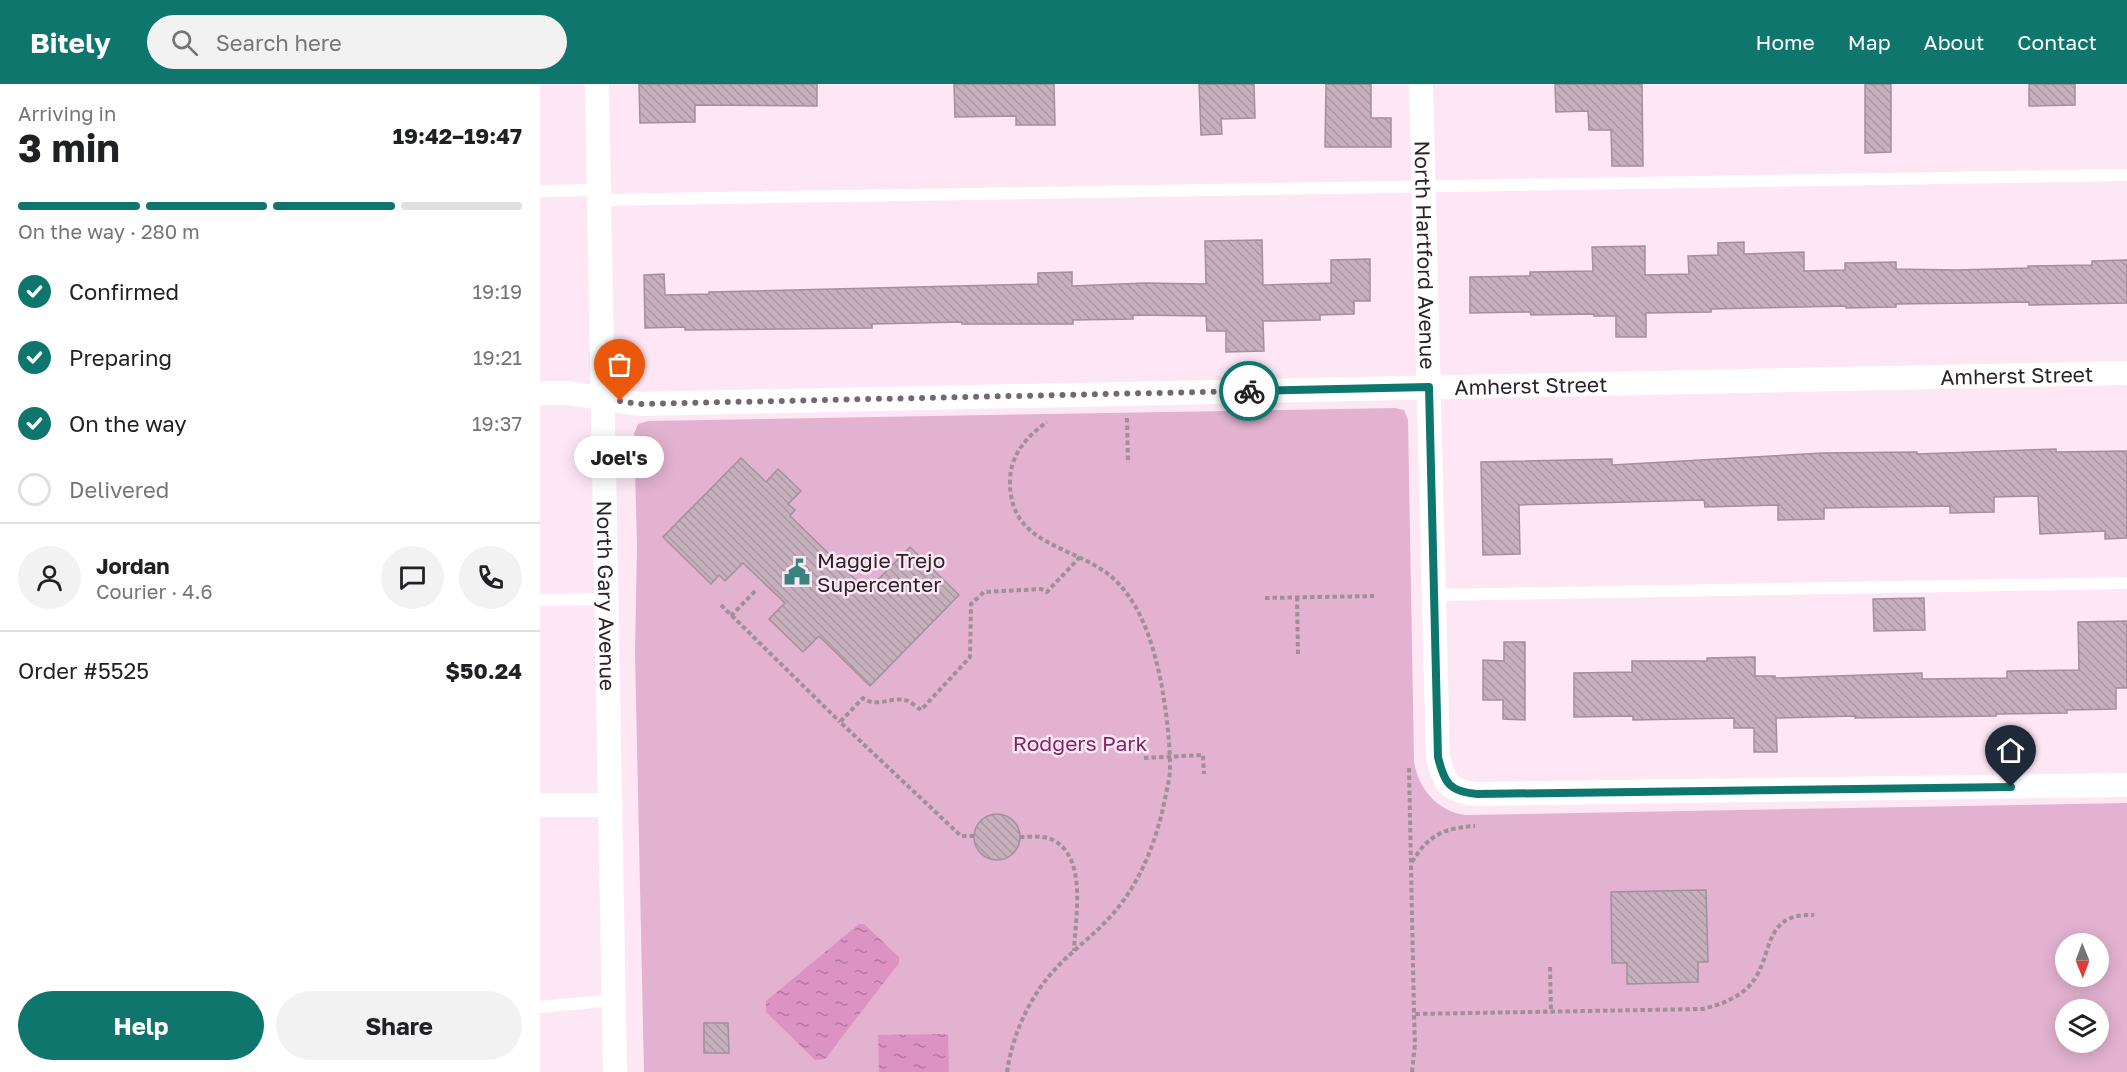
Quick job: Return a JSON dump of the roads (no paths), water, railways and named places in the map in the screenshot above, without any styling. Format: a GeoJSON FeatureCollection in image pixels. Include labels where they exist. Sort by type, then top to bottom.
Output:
{"type":"FeatureCollection","features":[{"type":"Feature","properties":{"kind":"street","name":"North Gary Avenue"},"geometry":{"type":"LineString","coordinates":[[597,84],[615,1072]]}},
{"type":"Feature","properties":{"kind":"street","name":"North Hartford Avenue"},"geometry":{"type":"LineString","coordinates":[[1421,84],[1438,757],[1443,777],[1448,784],[1464,793],[1477,794],[2127,785]]}},
{"type":"Feature","properties":{"kind":"street","name":"Amherst Street"},"geometry":{"type":"LineString","coordinates":[[540,393],[569,393],[638,404],[2127,373]]}},
{"type":"Feature","properties":{"kind":"street"},"geometry":{"type":"LineString","coordinates":[[540,805],[611,805]]}},
{"type":"Feature","properties":{"kind":"lane"},"geometry":{"type":"LineString","coordinates":[[540,191],[599,195],[2127,175]]}},
{"type":"Feature","properties":{"kind":"lane"},"geometry":{"type":"LineString","coordinates":[[1434,594],[2127,583]]}},
{"type":"Feature","properties":{"kind":"lane"},"geometry":{"type":"LineString","coordinates":[[540,600],[607,599]]}},
{"type":"Feature","properties":{"kind":"lane"},"geometry":{"type":"LineString","coordinates":[[540,1007],[614,1000]]}},
{"type":"Feature","properties":{"kind":"water"},"geometry":{"type":"Polygon","coordinates":[[[859,924],[864,924],[899,957],[899,963],[825,1059],[815,1060],[766,1012],[766,1001],[859,924]]]}},
{"type":"Feature","properties":{"kind":"water"},"geometry":{"type":"Polygon","coordinates":[[[948,1034],[949,1072],[879,1072],[878,1035],[948,1034]]]}},
{"type":"Feature","properties":{"kind":"place","name":"Joel's"},"geometry":{"type":"Point","coordinates":[620,401]}},
{"type":"Feature","properties":{"kind":"place","name":"Maggie Trejo Supercenter"},"geometry":{"type":"Point","coordinates":[797,572]}},
{"type":"Feature","properties":{"kind":"park label","name":"Rodgers Park"},"geometry":{"type":"Point","coordinates":[1080,743]}}]}
